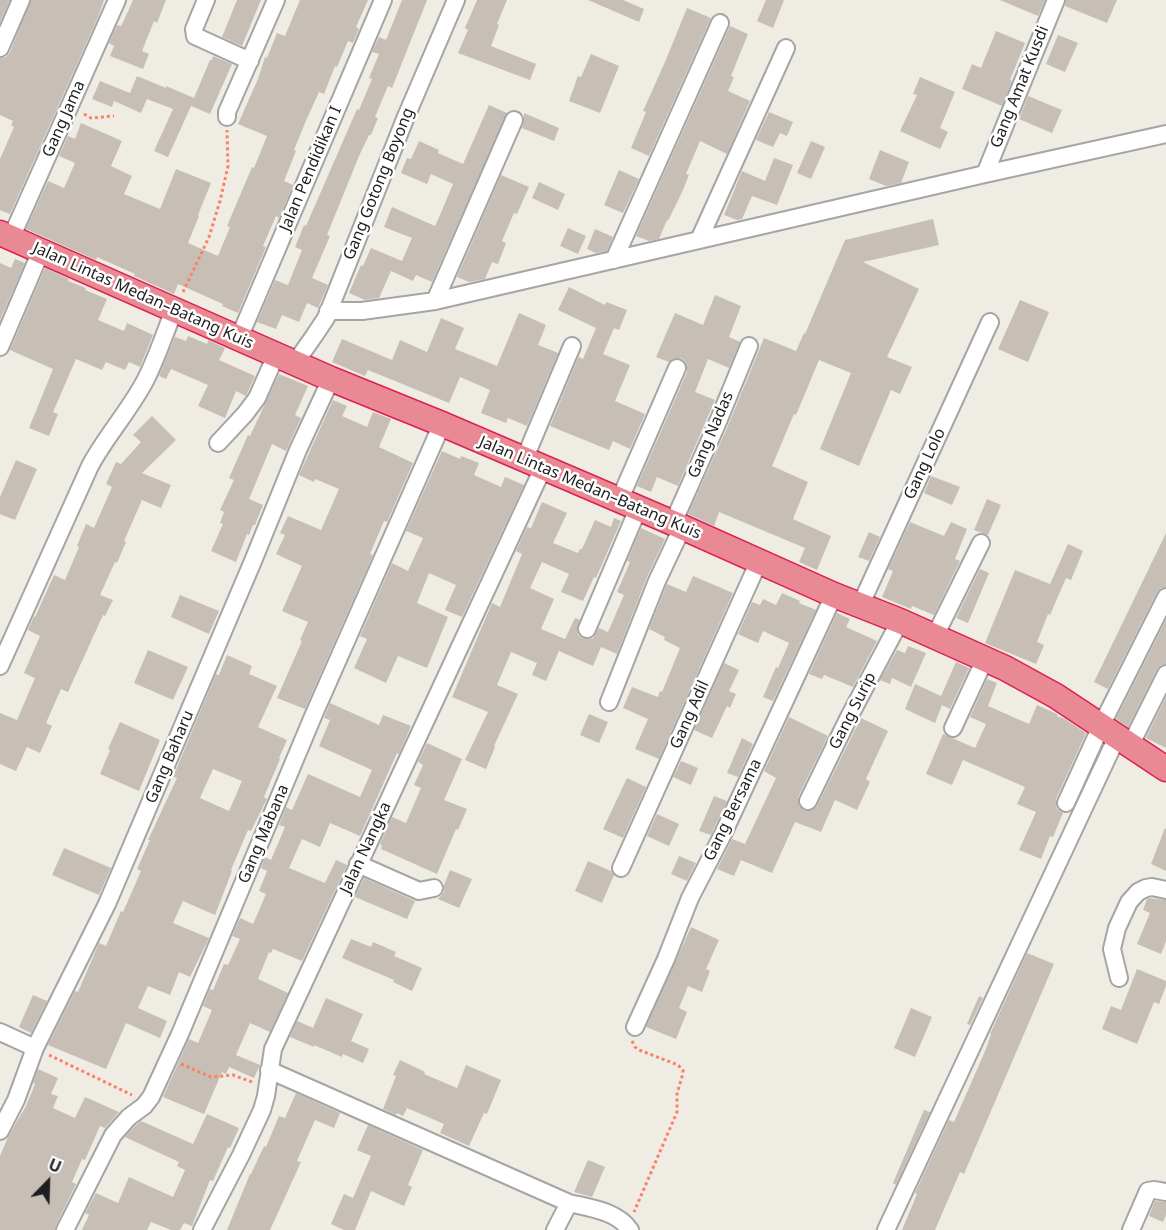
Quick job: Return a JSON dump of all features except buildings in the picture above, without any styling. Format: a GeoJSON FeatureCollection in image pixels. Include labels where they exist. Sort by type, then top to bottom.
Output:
{"type":"FeatureCollection","features":[{"type":"Feature","properties":{"kind":"highway","name":"Jalan Lintas Medan–Batang Kuis"},"geometry":{"type":"LineString","coordinates":[[5,235],[331,379],[442,424],[986,659],[1040,687],[1116,736],[1163,760]]}},
{"type":"Feature","properties":{"kind":"street"},"geometry":{"type":"LineString","coordinates":[[0,48],[21,0]]}},
{"type":"Feature","properties":{"kind":"street","name":"Gang Jama"},"geometry":{"type":"LineString","coordinates":[[5,235],[69,106],[117,0]]}},
{"type":"Feature","properties":{"kind":"street"},"geometry":{"type":"LineString","coordinates":[[206,0],[194,29],[195,36],[250,61]]}},
{"type":"Feature","properties":{"kind":"street"},"geometry":{"type":"LineString","coordinates":[[227,117],[227,112],[276,0]]}},
{"type":"Feature","properties":{"kind":"street","name":"Jalan Pendidikan I"},"geometry":{"type":"LineString","coordinates":[[268,351],[383,0]]}},
{"type":"Feature","properties":{"kind":"street","name":"Gang Gotong Boyong"},"geometry":{"type":"LineString","coordinates":[[268,351],[314,336],[327,314],[405,119],[456,0]]}},
{"type":"Feature","properties":{"kind":"street","name":"Gang Amat Kusdi"},"geometry":{"type":"LineString","coordinates":[[985,174],[1056,0]]}},
{"type":"Feature","properties":{"kind":"street"},"geometry":{"type":"LineString","coordinates":[[614,260],[720,23]]}},
{"type":"Feature","properties":{"kind":"street"},"geometry":{"type":"LineString","coordinates":[[699,240],[786,48]]}},
{"type":"Feature","properties":{"kind":"street"},"geometry":{"type":"LineString","coordinates":[[435,301],[514,120]]}},
{"type":"Feature","properties":{"kind":"street"},"geometry":{"type":"LineString","coordinates":[[327,314],[435,301],[1166,134]]}},
{"type":"Feature","properties":{"kind":"street"},"geometry":{"type":"LineString","coordinates":[[0,347],[41,251]]}},
{"type":"Feature","properties":{"kind":"street"},"geometry":{"type":"LineString","coordinates":[[0,666],[90,466],[100,447],[146,380],[174,310]]}},
{"type":"Feature","properties":{"kind":"street","name":"Gang Lolo"},"geometry":{"type":"LineString","coordinates":[[860,606],[990,322]]}},
{"type":"Feature","properties":{"kind":"street","name":"Jalan Nangka"},"geometry":{"type":"LineString","coordinates":[[206,1229],[258,1119],[266,1096],[273,1049],[358,864],[533,464],[572,346]]}},
{"type":"Feature","properties":{"kind":"street","name":"Gang Nadas"},"geometry":{"type":"LineString","coordinates":[[609,702],[749,346]]}},
{"type":"Feature","properties":{"kind":"street"},"geometry":{"type":"LineString","coordinates":[[218,442],[257,398],[268,351]]}},
{"type":"Feature","properties":{"kind":"street"},"geometry":{"type":"LineString","coordinates":[[587,629],[677,368]]}},
{"type":"Feature","properties":{"kind":"street","name":"Gang Baharu"},"geometry":{"type":"LineString","coordinates":[[0,1131],[16,1100],[35,1048],[107,904],[298,450],[331,379]]}},
{"type":"Feature","properties":{"kind":"street","name":"Gang Mabana"},"geometry":{"type":"LineString","coordinates":[[65,1230],[113,1135],[147,1102],[168,1059],[319,704],[442,424]]}},
{"type":"Feature","properties":{"kind":"street"},"geometry":{"type":"LineString","coordinates":[[935,636],[981,543]]}},
{"type":"Feature","properties":{"kind":"street","name":"Gang Adil"},"geometry":{"type":"LineString","coordinates":[[621,868],[759,561]]}},
{"type":"Feature","properties":{"kind":"street","name":"Gang Bersama"},"geometry":{"type":"LineString","coordinates":[[635,1027],[666,959],[690,898],[723,834],[834,595]]}},
{"type":"Feature","properties":{"kind":"street"},"geometry":{"type":"LineString","coordinates":[[886,1230],[1116,736],[1166,597]]}},
{"type":"Feature","properties":{"kind":"street","name":"Gang Surip"},"geometry":{"type":"LineString","coordinates":[[808,801],[900,621]]}},
{"type":"Feature","properties":{"kind":"street"},"geometry":{"type":"LineString","coordinates":[[953,729],[986,659]]}},
{"type":"Feature","properties":{"kind":"street"},"geometry":{"type":"LineString","coordinates":[[1066,803],[1166,674]]}},
{"type":"Feature","properties":{"kind":"street"},"geometry":{"type":"LineString","coordinates":[[358,864],[418,891],[434,888]]}},
{"type":"Feature","properties":{"kind":"street"},"geometry":{"type":"LineString","coordinates":[[1119,978],[1112,949],[1117,928],[1129,902],[1138,892],[1146,888],[1152,887],[1166,891]]}},
{"type":"Feature","properties":{"kind":"street"},"geometry":{"type":"LineString","coordinates":[[0,1032],[35,1048]]}},
{"type":"Feature","properties":{"kind":"street"},"geometry":{"type":"LineString","coordinates":[[269,1070],[569,1203],[616,1216],[630,1230]]}},
{"type":"Feature","properties":{"kind":"street"},"geometry":{"type":"LineString","coordinates":[[0,1092],[16,1100]]}},
{"type":"Feature","properties":{"kind":"street"},"geometry":{"type":"LineString","coordinates":[[1131,1230],[1148,1191],[1166,1192]]}},
{"type":"Feature","properties":{"kind":"street"},"geometry":{"type":"LineString","coordinates":[[555,1230],[569,1203]]}},
{"type":"Feature","properties":{"kind":"path"},"geometry":{"type":"LineString","coordinates":[[69,106],[91,118],[114,116]]}},
{"type":"Feature","properties":{"kind":"path"},"geometry":{"type":"LineString","coordinates":[[174,310],[209,237],[220,201],[228,166],[227,117]]}},
{"type":"Feature","properties":{"kind":"path"},"geometry":{"type":"LineString","coordinates":[[616,1216],[632,1215],[635,1211],[676,1112],[677,1094],[683,1074],[678,1065],[635,1047],[632,1040],[635,1027]]}},
{"type":"Feature","properties":{"kind":"path"},"geometry":{"type":"LineString","coordinates":[[35,1048],[147,1102]]}},
{"type":"Feature","properties":{"kind":"path"},"geometry":{"type":"LineString","coordinates":[[168,1059],[213,1077],[233,1076],[267,1087]]}}]}
